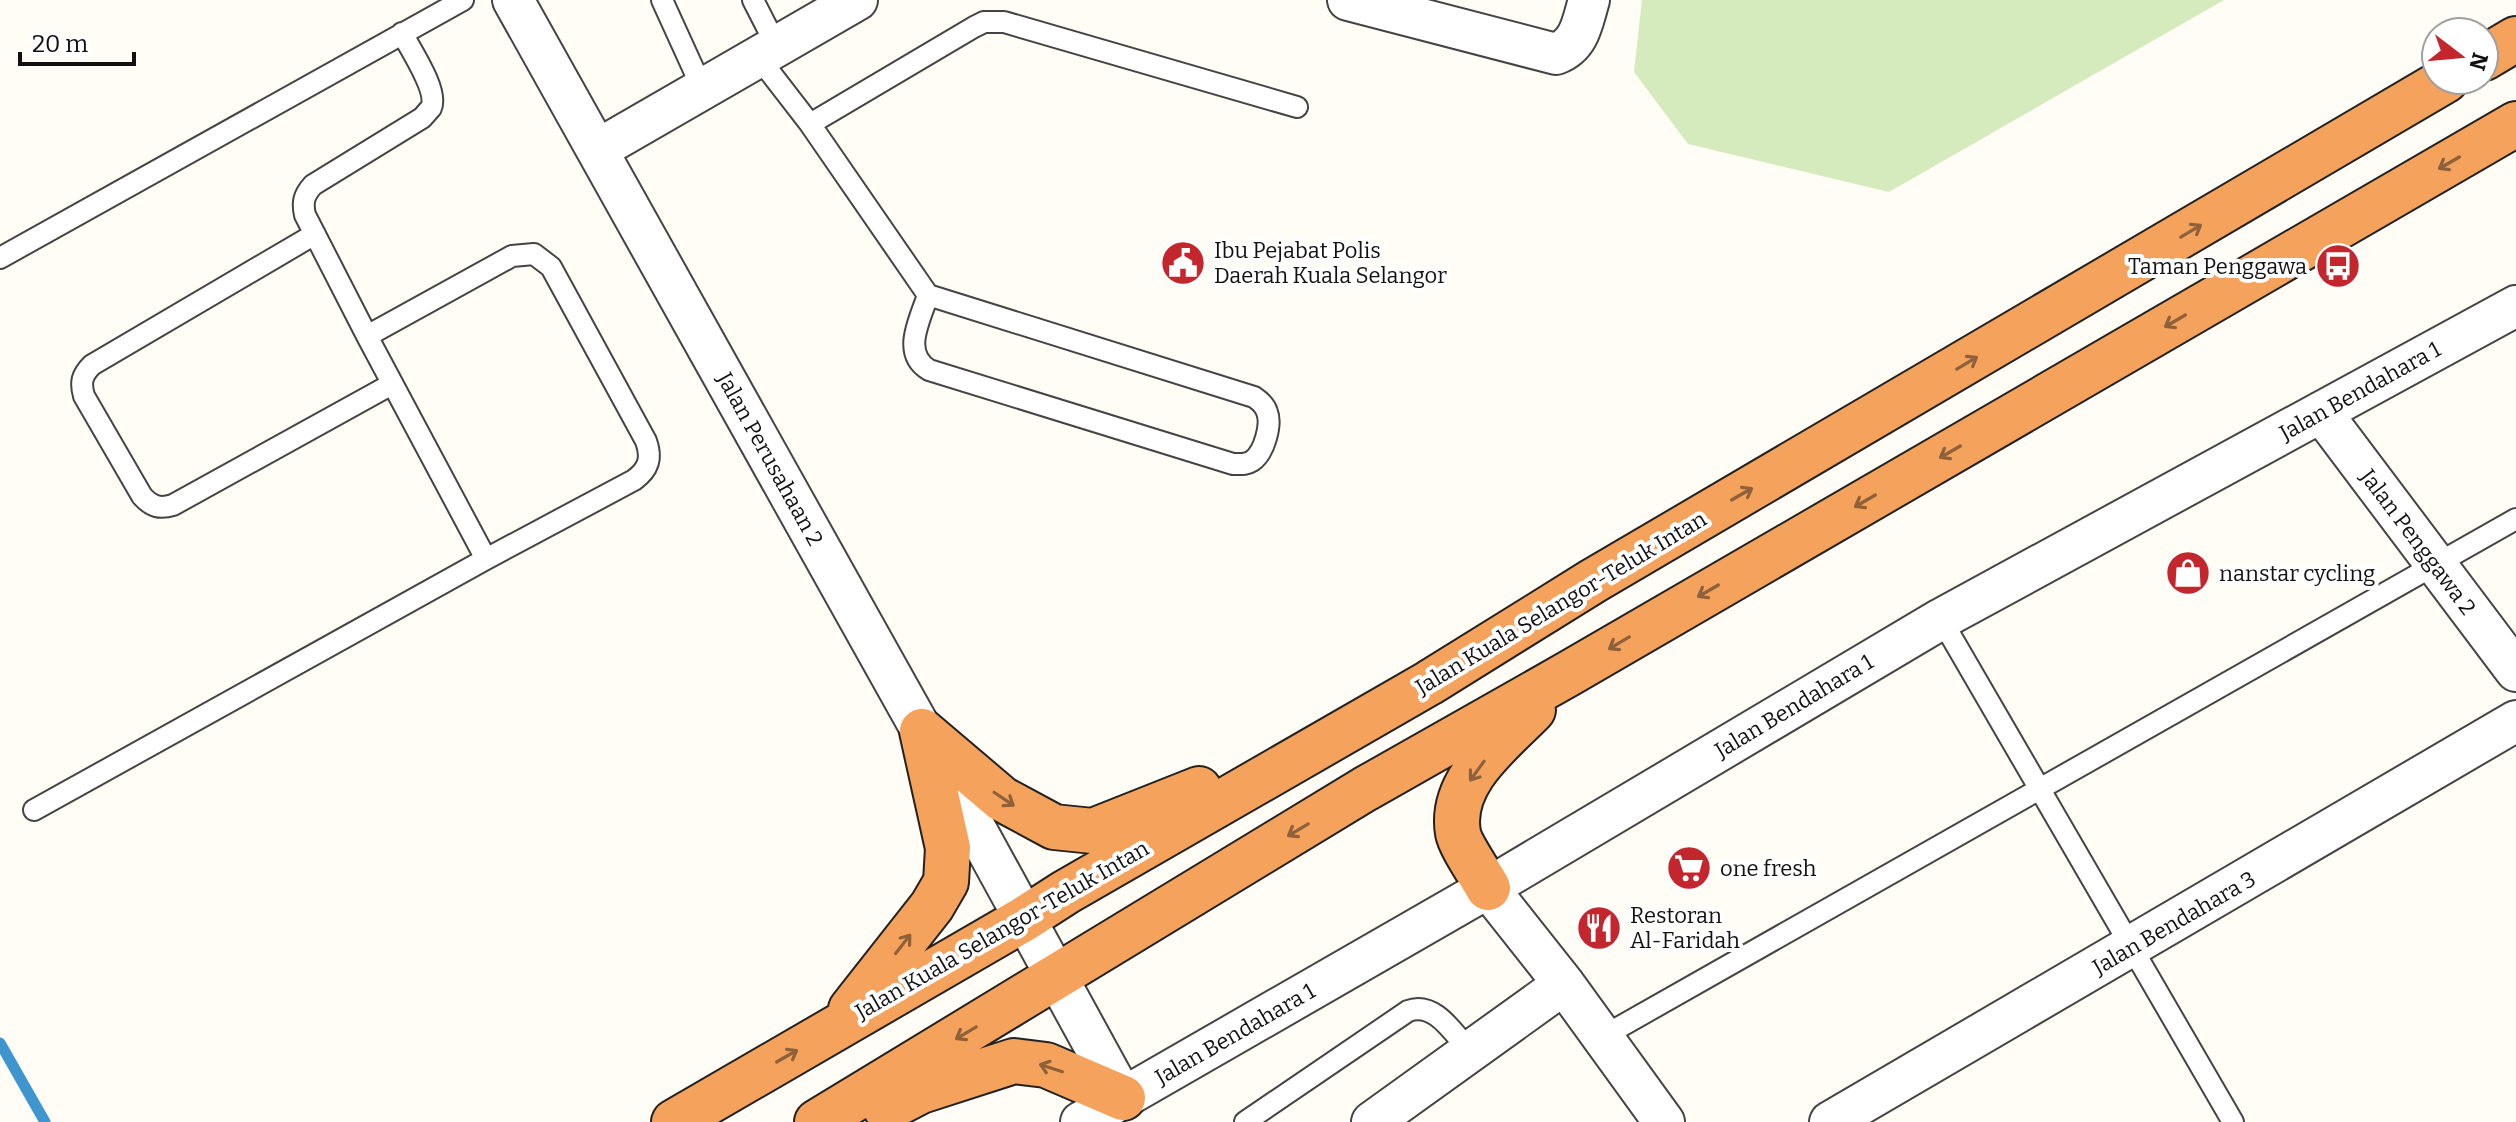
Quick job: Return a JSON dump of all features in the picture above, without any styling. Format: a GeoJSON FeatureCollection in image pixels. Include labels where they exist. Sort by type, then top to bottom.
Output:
{"type":"FeatureCollection","features":[{"type":"Feature","properties":{"kind":"highway","name":"Jalan Kuala Selangor-Teluk Intan"},"geometry":{"type":"LineString","coordinates":[[674,1122],[1429,683],[1593,581],[2420,95]]}},
{"type":"Feature","properties":{"kind":"highway"},"geometry":{"type":"LineString","coordinates":[[817,1122],[1365,789],[2516,124]]}},
{"type":"Feature","properties":{"kind":"highway"},"geometry":{"type":"LineString","coordinates":[[1488,888],[1458,835],[1459,804],[1473,771],[1568,674]]}},
{"type":"Feature","properties":{"kind":"highway"},"geometry":{"type":"LineString","coordinates":[[922,731],[1002,799],[1054,827],[1093,831],[1178,799],[1429,683]]}},
{"type":"Feature","properties":{"kind":"highway"},"geometry":{"type":"LineString","coordinates":[[837,1027],[932,906],[946,882],[948,848],[922,731]]}},
{"type":"Feature","properties":{"kind":"highway"},"geometry":{"type":"LineString","coordinates":[[862,1122],[921,1091],[1014,1061],[1046,1065],[1123,1098]]}},
{"type":"Feature","properties":{"kind":"street","name":"Jalan Perusahaan 2"},"geometry":{"type":"LineString","coordinates":[[513,0],[922,731],[1123,1098]]}},
{"type":"Feature","properties":{"kind":"street"},"geometry":{"type":"LineString","coordinates":[[597,150],[857,0]]}},
{"type":"Feature","properties":{"kind":"street"},"geometry":{"type":"LineString","coordinates":[[1348,0],[1556,54],[1575,42],[1589,0]]}},
{"type":"Feature","properties":{"kind":"street","name":"Jalan Bendahara 1"},"geometry":{"type":"LineString","coordinates":[[1081,1122],[1488,888],[1941,619],[2516,306]]}},
{"type":"Feature","properties":{"kind":"street","name":"Jalan Penggawa 2"},"geometry":{"type":"LineString","coordinates":[[2321,412],[2516,671]]}},
{"type":"Feature","properties":{"kind":"street","name":"Jalan Bendahara 3"},"geometry":{"type":"LineString","coordinates":[[1830,1122],[2516,721]]}},
{"type":"Feature","properties":{"kind":"street"},"geometry":{"type":"LineString","coordinates":[[1488,888],[1564,984],[1664,1122]]}},
{"type":"Feature","properties":{"kind":"street"},"geometry":{"type":"LineString","coordinates":[[1372,1122],[1564,984]]}},
{"type":"Feature","properties":{"kind":"lane"},"geometry":{"type":"LineString","coordinates":[[0,258],[463,0]]}},
{"type":"Feature","properties":{"kind":"lane"},"geometry":{"type":"LineString","coordinates":[[662,0],[703,90]]}},
{"type":"Feature","properties":{"kind":"lane"},"geometry":{"type":"LineString","coordinates":[[753,0],[768,52],[810,124],[928,295],[1254,397],[1269,414],[1269,426],[1261,449],[1255,459],[1244,465],[1233,464],[929,370],[919,364],[913,353],[928,295]]}},
{"type":"Feature","properties":{"kind":"lane"},"geometry":{"type":"LineString","coordinates":[[810,124],[974,27],[994,21],[1297,107]]}},
{"type":"Feature","properties":{"kind":"lane"},"geometry":{"type":"LineString","coordinates":[[402,33],[430,86],[433,98],[430,109],[422,118],[313,185],[306,193],[303,204],[305,215],[367,336],[486,559]]}},
{"type":"Feature","properties":{"kind":"lane"},"geometry":{"type":"LineString","coordinates":[[315,234],[92,365],[84,373],[81,385],[84,396],[142,496],[151,505],[162,508],[173,505],[392,384]]}},
{"type":"Feature","properties":{"kind":"lane"},"geometry":{"type":"LineString","coordinates":[[34,810],[634,480],[644,473],[649,463],[650,452],[646,441],[551,267],[534,254],[512,256],[367,336]]}},
{"type":"Feature","properties":{"kind":"lane"},"geometry":{"type":"LineString","coordinates":[[1602,1037],[2516,519]]}},
{"type":"Feature","properties":{"kind":"lane"},"geometry":{"type":"LineString","coordinates":[[1941,619],[2233,1122]]}},
{"type":"Feature","properties":{"kind":"lane"},"geometry":{"type":"LineString","coordinates":[[1245,1122],[1418,1007],[1437,1015],[1470,1051]]}},
{"type":"Feature","properties":{"kind":"green space"},"geometry":{"type":"Polygon","coordinates":[[[1642,0],[2224,0],[1889,192],[1688,144],[1634,72],[1642,0]]]}},
{"type":"Feature","properties":{"kind":"waterway"},"geometry":{"type":"LineString","coordinates":[[0,1043],[45,1122]]}},
{"type":"Feature","properties":{"kind":"place","name":"Ibu Pejabat Polis Daerah Kuala Selangor"},"geometry":{"type":"Point","coordinates":[1183,263]}},
{"type":"Feature","properties":{"kind":"place","name":"Taman Penggawa"},"geometry":{"type":"Point","coordinates":[2338,266]}},
{"type":"Feature","properties":{"kind":"place","name":"nanstar cycling"},"geometry":{"type":"Point","coordinates":[2188,573]}},
{"type":"Feature","properties":{"kind":"place","name":"one fresh"},"geometry":{"type":"Point","coordinates":[1689,868]}},
{"type":"Feature","properties":{"kind":"place","name":"Restoran Al-Faridah"},"geometry":{"type":"Point","coordinates":[1599,928]}}]}
